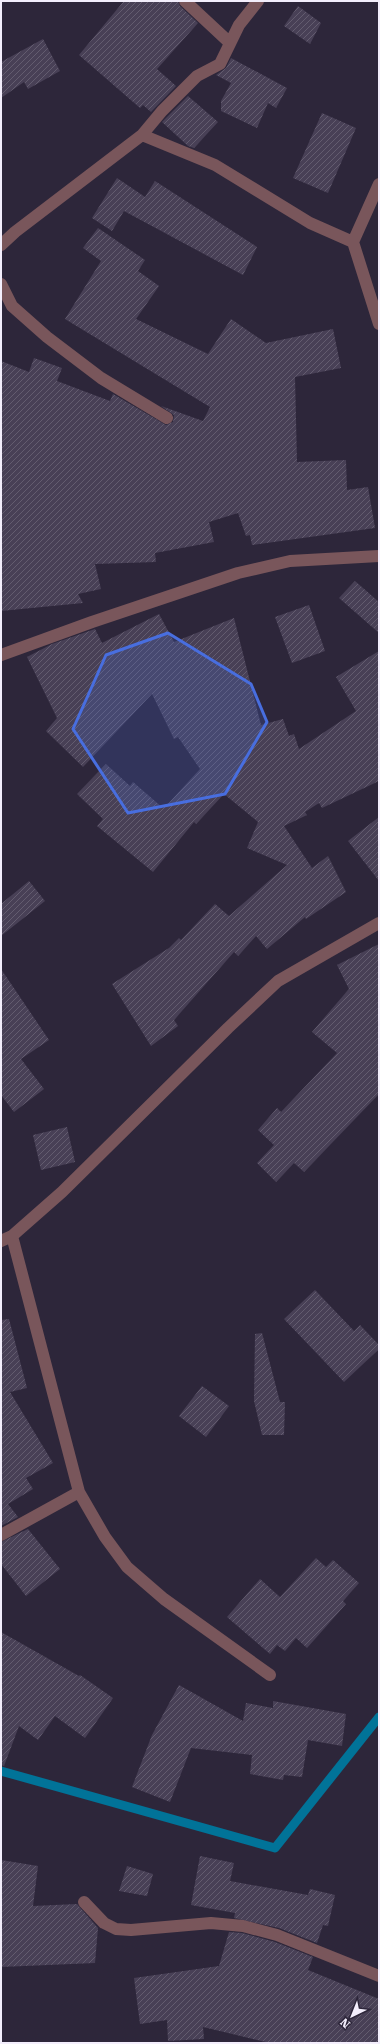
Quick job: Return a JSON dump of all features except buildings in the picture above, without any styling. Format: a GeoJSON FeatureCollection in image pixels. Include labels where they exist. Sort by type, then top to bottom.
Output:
{"type":"FeatureCollection","features":[{"type":"Feature","properties":{"kind":"street"},"geometry":{"type":"LineString","coordinates":[[185,1],[230,43]]}},
{"type":"Feature","properties":{"kind":"street"},"geometry":{"type":"LineString","coordinates":[[1,245],[15,232],[142,135],[162,111],[197,76],[220,64],[239,25],[258,1]]}},
{"type":"Feature","properties":{"kind":"street"},"geometry":{"type":"LineString","coordinates":[[142,135],[215,165],[310,223],[353,242]]}},
{"type":"Feature","properties":{"kind":"street"},"geometry":{"type":"LineString","coordinates":[[379,184],[353,242],[379,324]]}},
{"type":"Feature","properties":{"kind":"street"},"geometry":{"type":"LineString","coordinates":[[1,284],[12,306],[47,337],[101,378],[167,418]]}},
{"type":"Feature","properties":{"kind":"street"},"geometry":{"type":"LineString","coordinates":[[1,655],[92,622],[238,573],[290,561],[379,556]]}},
{"type":"Feature","properties":{"kind":"street"},"geometry":{"type":"LineString","coordinates":[[1,1241],[12,1236],[62,1192],[228,1028],[278,981],[379,923]]}},
{"type":"Feature","properties":{"kind":"street"},"geometry":{"type":"LineString","coordinates":[[12,1236],[79,1492],[105,1537],[127,1567],[164,1599],[270,1675]]}},
{"type":"Feature","properties":{"kind":"street"},"geometry":{"type":"LineString","coordinates":[[1,1535],[79,1492]]}},
{"type":"Feature","properties":{"kind":"street"},"geometry":{"type":"LineString","coordinates":[[84,1902],[104,1923],[116,1929],[131,1930],[211,1923],[243,1926],[277,1935],[379,1976]]}},
{"type":"Feature","properties":{"kind":"highlighted area"},"geometry":{"type":"Polygon","coordinates":[[[168,633],[251,684],[267,722],[225,794],[128,813],[73,729],[106,655],[168,633]]]}},
{"type":"Feature","properties":{"kind":"waterway"},"geometry":{"type":"LineString","coordinates":[[1,1771],[275,1848],[379,1717]]}}]}
